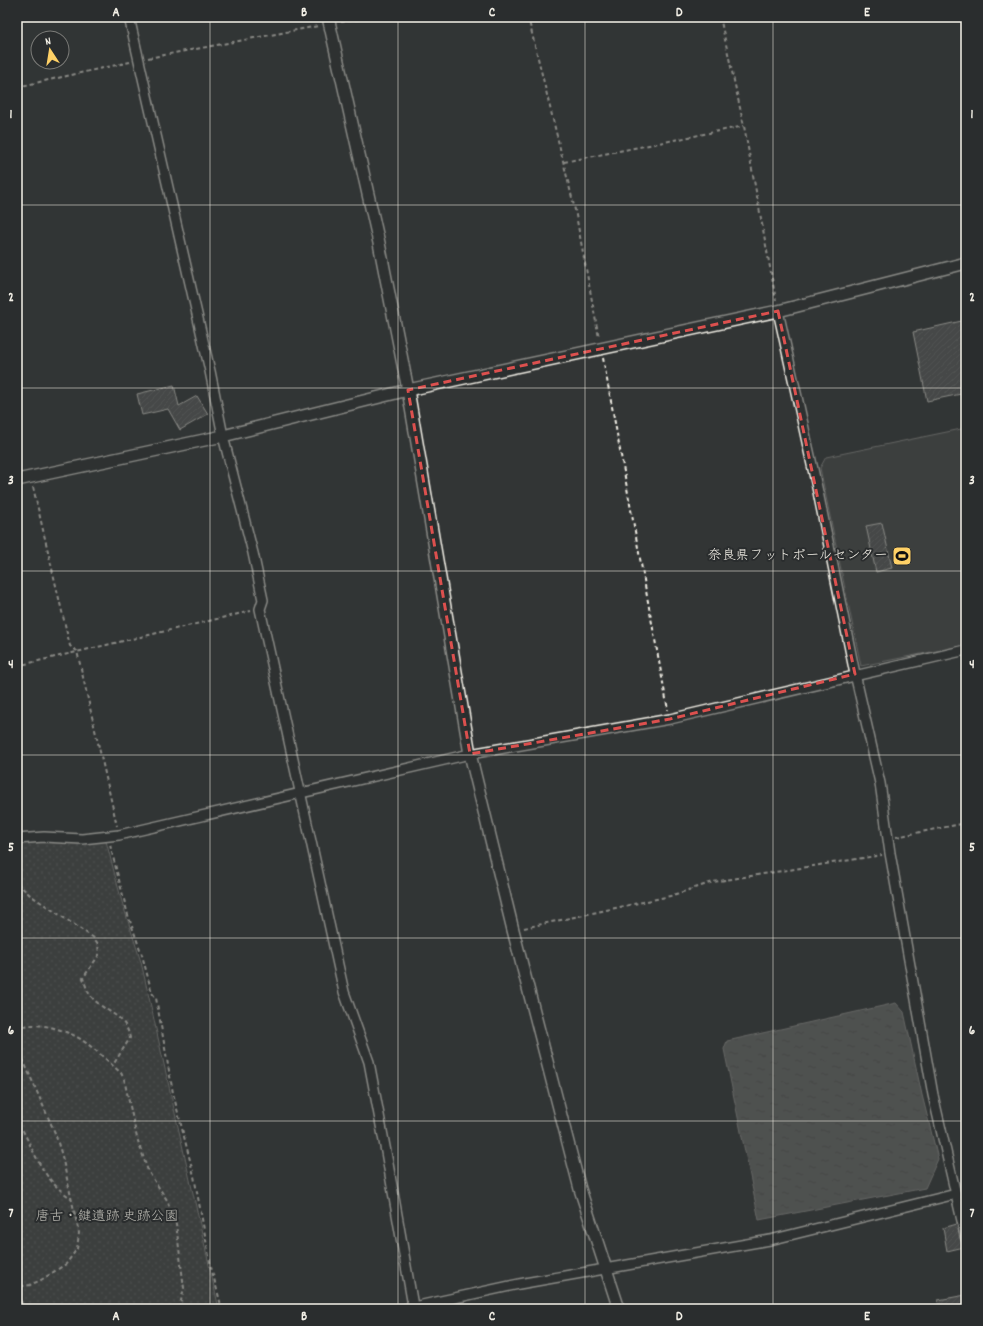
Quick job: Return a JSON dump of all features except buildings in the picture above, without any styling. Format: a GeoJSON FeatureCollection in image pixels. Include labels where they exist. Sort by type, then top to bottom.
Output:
{"type":"FeatureCollection","features":[{"type":"Feature","properties":{"kind":"street"},"geometry":{"type":"LineString","coordinates":[[129,17],[210,371],[222,436],[254,553],[263,600],[260,609],[344,992],[369,1062],[413,1306]]}},
{"type":"Feature","properties":{"kind":"street"},"geometry":{"type":"LineString","coordinates":[[329,21],[379,243],[408,390],[470,754],[513,930],[580,1189],[619,1309]]}},
{"type":"Feature","properties":{"kind":"street"},"geometry":{"type":"LineString","coordinates":[[17,480],[222,436],[408,390],[778,311],[966,263]]}},
{"type":"Feature","properties":{"kind":"street"},"geometry":{"type":"LineString","coordinates":[[778,311],[818,492],[855,674],[880,783],[887,838],[933,1095],[966,1238]]}},
{"type":"Feature","properties":{"kind":"street"},"geometry":{"type":"LineString","coordinates":[[17,839],[44,836],[82,839],[119,835],[470,754],[670,719],[855,674],[966,650]]}},
{"type":"Feature","properties":{"kind":"street"},"geometry":{"type":"LineString","coordinates":[[404,1309],[519,1284],[770,1240],[956,1194]]}},
{"type":"Feature","properties":{"kind":"path"},"geometry":{"type":"LineString","coordinates":[[17,87],[138,60],[329,21],[373,17]]}},
{"type":"Feature","properties":{"kind":"path"},"geometry":{"type":"LineString","coordinates":[[528,17],[575,210],[670,719]]}},
{"type":"Feature","properties":{"kind":"path"},"geometry":{"type":"LineString","coordinates":[[720,17],[744,126],[778,311]]}},
{"type":"Feature","properties":{"kind":"path"},"geometry":{"type":"LineString","coordinates":[[564,162],[744,126]]}},
{"type":"Feature","properties":{"kind":"path"},"geometry":{"type":"LineString","coordinates":[[31,477],[70,646],[77,651],[119,835]]}},
{"type":"Feature","properties":{"kind":"path"},"geometry":{"type":"LineString","coordinates":[[17,666],[260,609]]}},
{"type":"Feature","properties":{"kind":"path"},"geometry":{"type":"LineString","coordinates":[[887,838],[966,823]]}},
{"type":"Feature","properties":{"kind":"path"},"geometry":{"type":"LineString","coordinates":[[108,837],[128,915],[142,955],[152,993],[156,998],[173,1094],[194,1176],[211,1267],[222,1309]]}},
{"type":"Feature","properties":{"kind":"path"},"geometry":{"type":"LineString","coordinates":[[513,930],[670,896],[713,882],[890,853]]}},
{"type":"Feature","properties":{"kind":"path"},"geometry":{"type":"LineString","coordinates":[[17,883],[30,895],[94,938],[100,949],[99,955],[83,978],[90,995],[123,1020],[128,1029],[129,1040],[113,1066]]}},
{"type":"Feature","properties":{"kind":"path"},"geometry":{"type":"LineString","coordinates":[[17,1029],[22,1026],[43,1026],[75,1036],[113,1066],[124,1079],[138,1138],[148,1171],[167,1200],[176,1224],[184,1288],[179,1309]]}},
{"type":"Feature","properties":{"kind":"path"},"geometry":{"type":"LineString","coordinates":[[17,1046],[55,1133],[72,1198],[79,1233],[77,1249],[66,1264],[41,1280],[30,1285],[17,1287]]}},
{"type":"Feature","properties":{"kind":"path"},"geometry":{"type":"LineString","coordinates":[[17,1126],[22,1129],[38,1163],[50,1182],[72,1198]]}},
{"type":"Feature","properties":{"kind":"path"},"geometry":{"type":"LineString","coordinates":[[17,1294],[25,1309]]}},
{"type":"Feature","properties":{"kind":"highlighted area"},"geometry":{"type":"Polygon","coordinates":[[[778,311],[855,674],[670,719],[470,754],[408,390],[778,311]]]}},
{"type":"Feature","properties":{"kind":"green space","name":"奈良県フットボールセンター"},"geometry":{"type":"Polygon","coordinates":[[[966,428],[966,645],[861,666],[820,468],[826,457],[966,428]]]}},
{"type":"Feature","properties":{"kind":"green space","name":"唐古・鍵遺跡 史跡公園"},"geometry":{"type":"Polygon","coordinates":[[[45,840],[72,843],[106,841],[122,902],[141,962],[219,1309],[17,1309],[17,844],[45,840]]]}},
{"type":"Feature","properties":{"kind":"water"},"geometry":{"type":"Polygon","coordinates":[[[896,1003],[904,1012],[938,1159],[925,1188],[759,1220],[724,1049],[727,1041],[896,1003]]]}},
{"type":"Feature","properties":{"kind":"place","name":"奈良県フットボールセンター"},"geometry":{"type":"Point","coordinates":[902,556]}}]}
